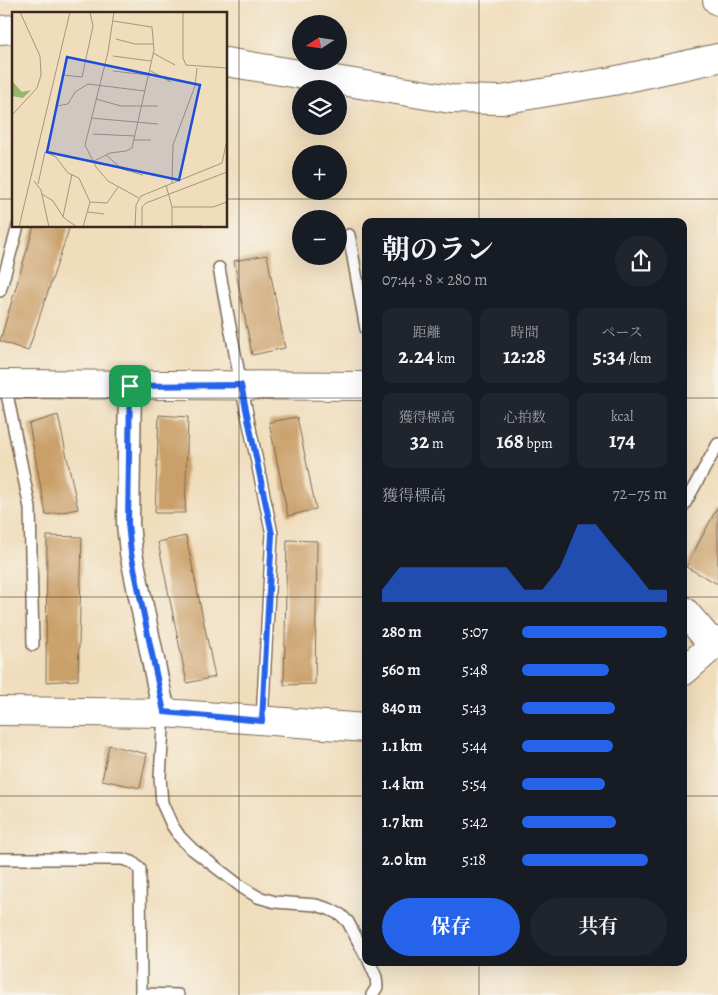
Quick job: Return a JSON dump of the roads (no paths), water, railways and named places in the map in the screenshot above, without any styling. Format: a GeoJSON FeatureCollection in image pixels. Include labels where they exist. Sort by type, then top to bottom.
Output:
{"type":"FeatureCollection","features":[{"type":"Feature","properties":{"kind":"street"},"geometry":{"type":"LineString","coordinates":[[228,62],[451,99],[474,100],[508,99],[613,81],[718,58]]}},
{"type":"Feature","properties":{"kind":"street"},"geometry":{"type":"LineString","coordinates":[[3,384],[362,386]]}},
{"type":"Feature","properties":{"kind":"street"},"geometry":{"type":"LineString","coordinates":[[130,386],[128,523],[131,553],[164,712]]}},
{"type":"Feature","properties":{"kind":"street"},"geometry":{"type":"LineString","coordinates":[[687,614],[716,643],[687,668]]}},
{"type":"Feature","properties":{"kind":"street"},"geometry":{"type":"LineString","coordinates":[[0,711],[164,712],[362,728]]}},
{"type":"Feature","properties":{"kind":"lane"},"geometry":{"type":"LineString","coordinates":[[0,291],[17,228]]}},
{"type":"Feature","properties":{"kind":"lane"},"geometry":{"type":"LineString","coordinates":[[349,235],[362,307]]}},
{"type":"Feature","properties":{"kind":"lane"},"geometry":{"type":"LineString","coordinates":[[219,268],[272,534],[262,721]]}},
{"type":"Feature","properties":{"kind":"lane"},"geometry":{"type":"LineString","coordinates":[[3,384],[30,508],[33,645]]}},
{"type":"Feature","properties":{"kind":"lane"},"geometry":{"type":"LineString","coordinates":[[687,500],[718,444]]}},
{"type":"Feature","properties":{"kind":"lane"},"geometry":{"type":"LineString","coordinates":[[164,712],[160,777],[162,803],[180,837],[192,850],[258,897],[275,902],[316,905],[341,915],[348,922],[362,948]]}},
{"type":"Feature","properties":{"kind":"lane"},"geometry":{"type":"LineString","coordinates":[[0,859],[122,859],[132,862],[140,869],[141,994],[178,995]]}},
{"type":"Feature","properties":{"kind":"lane"},"geometry":{"type":"LineString","coordinates":[[371,966],[376,977],[377,987],[372,995]]}}]}
